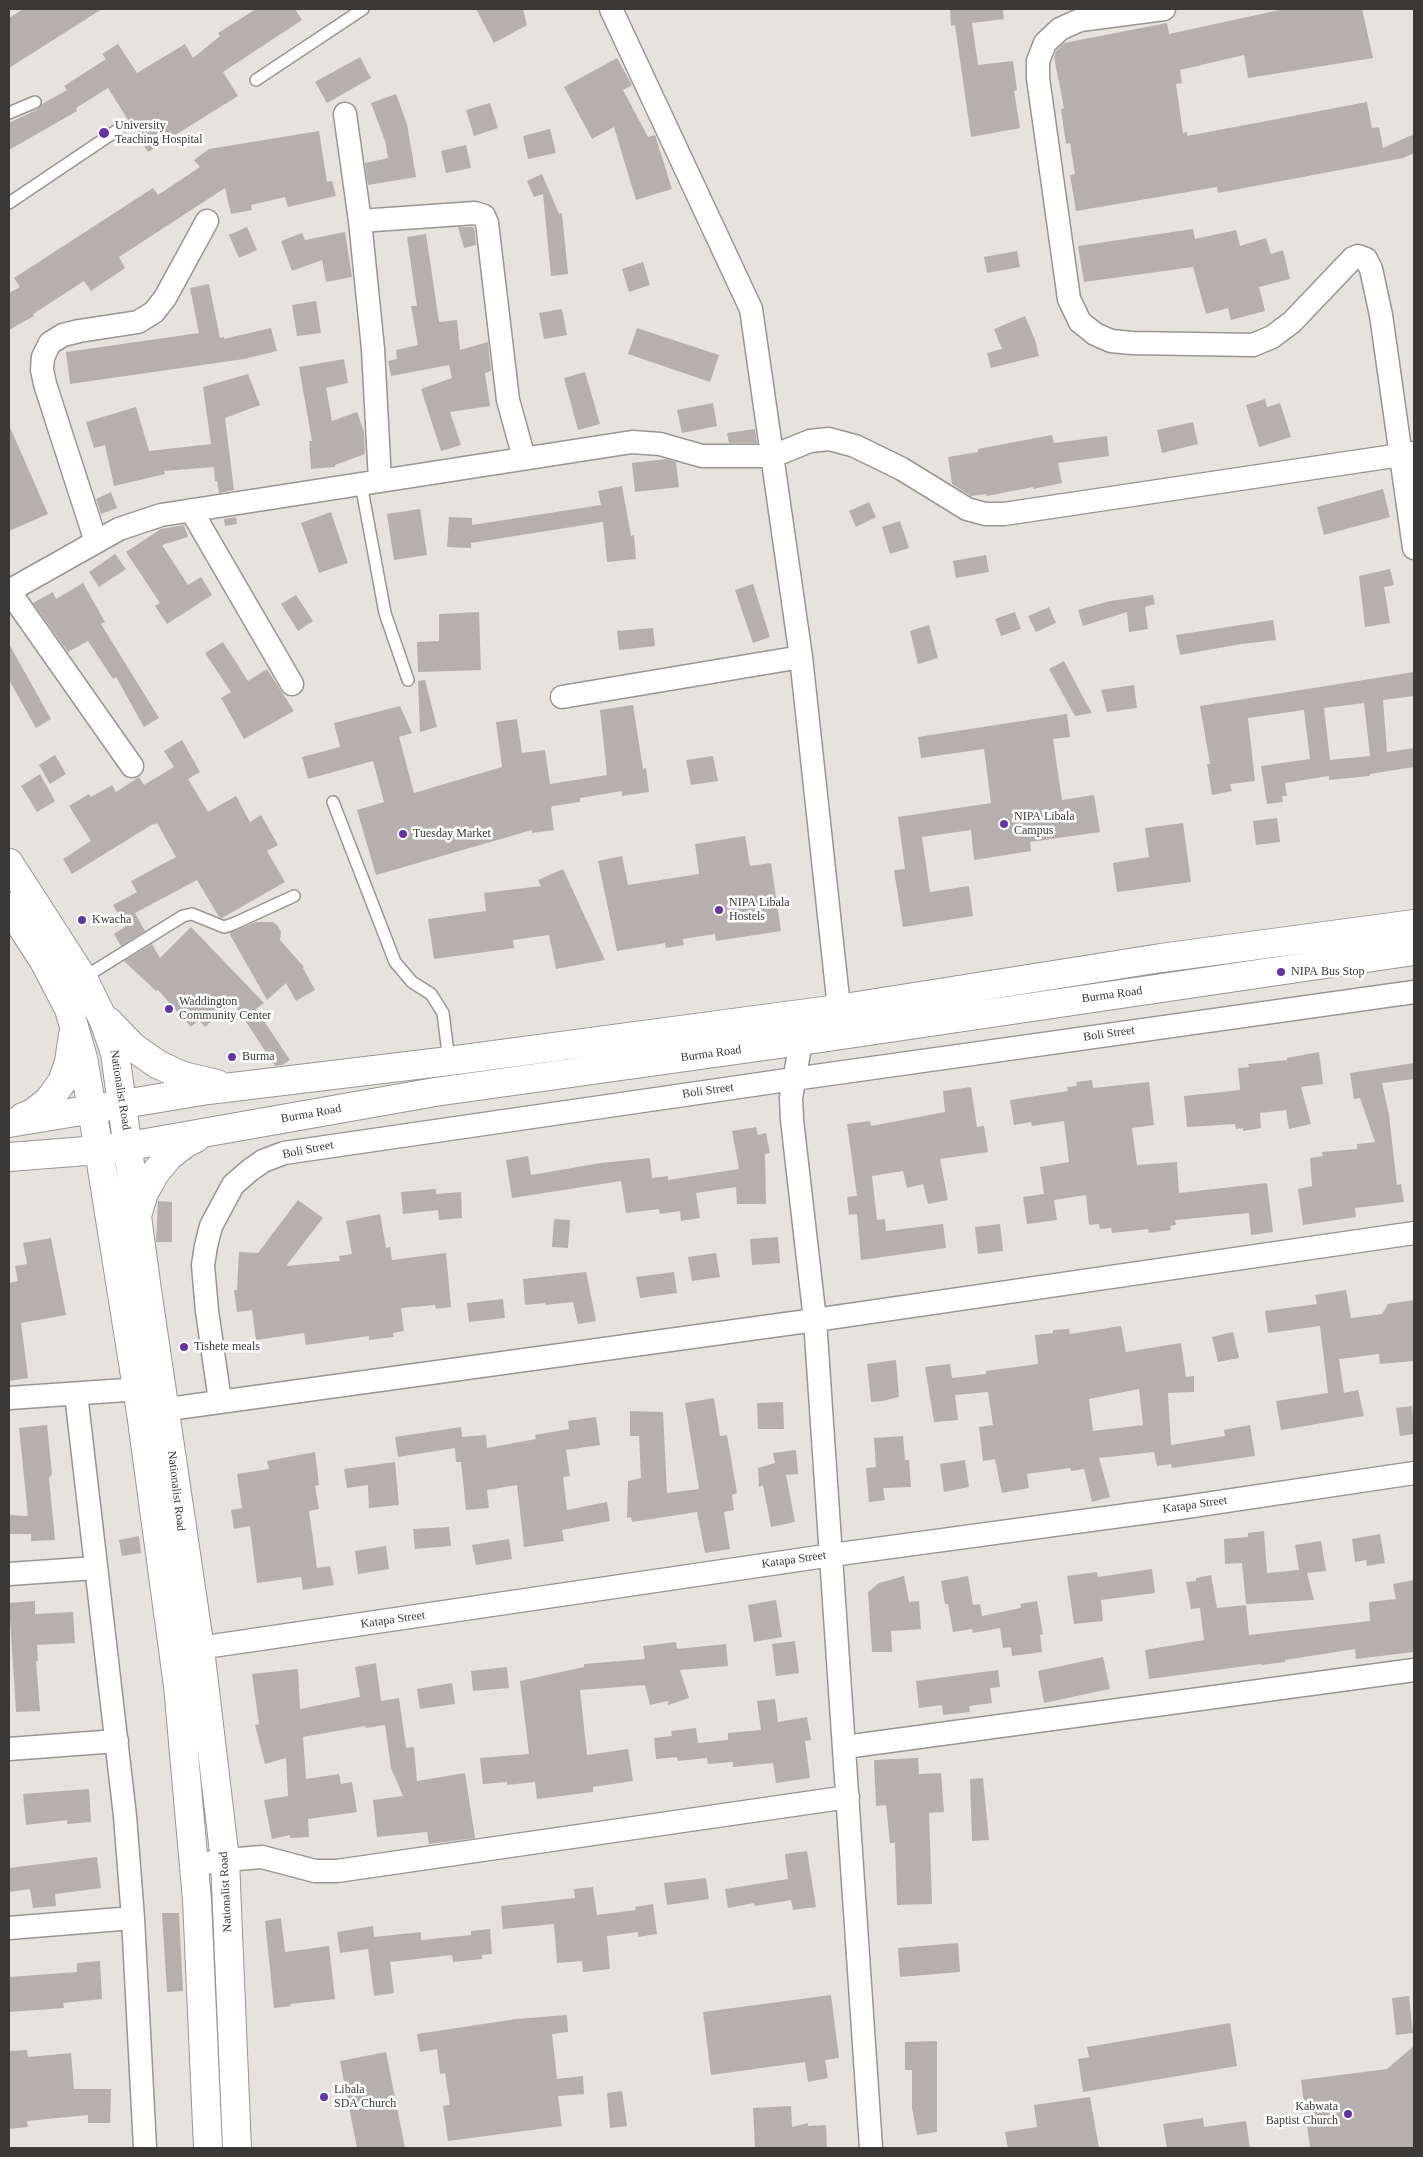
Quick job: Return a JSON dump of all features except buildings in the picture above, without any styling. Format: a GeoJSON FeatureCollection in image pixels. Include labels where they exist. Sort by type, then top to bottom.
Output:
{"type":"FeatureCollection","features":[{"type":"Feature","properties":{"kind":"main road","name":"Nationalist Road"},"geometry":{"type":"LineString","coordinates":[[9,863],[83,978],[104,1020],[115,1053],[147,1290],[152,1400],[194,1864],[208,2148]]}},
{"type":"Feature","properties":{"kind":"main road","name":"Nationalist Road"},"geometry":{"type":"LineString","coordinates":[[9,907],[44,962],[71,1017],[83,1058],[109,1210],[184,1550],[200,1649],[225,1860],[237,2148]]}},
{"type":"Feature","properties":{"kind":"main road","name":"Burma Road"},"geometry":{"type":"LineString","coordinates":[[9,1157],[129,1146],[435,1092],[801,1042],[840,1022],[1161,958],[1414,924]]}},
{"type":"Feature","properties":{"kind":"main road","name":"Burma Road"},"geometry":{"type":"LineString","coordinates":[[11,1122],[239,1086],[449,1061],[840,1022],[1414,951]]}},
{"type":"Feature","properties":{"kind":"main road"},"geometry":{"type":"LineString","coordinates":[[96,1003],[112,1027],[133,1047],[157,1064],[183,1076],[201,1081],[239,1086]]}},
{"type":"Feature","properties":{"kind":"main road"},"geometry":{"type":"LineString","coordinates":[[11,1122],[32,1113],[44,1104],[62,1082],[69,1062],[73,1039],[71,1017]]}},
{"type":"Feature","properties":{"kind":"main road"},"geometry":{"type":"LineString","coordinates":[[138,1214],[144,1193],[154,1173],[186,1143],[206,1133]]}},
{"type":"Feature","properties":{"kind":"main road"},"geometry":{"type":"LineString","coordinates":[[44,1155],[65,1160],[84,1172],[99,1189],[109,1210]]}},
{"type":"Feature","properties":{"kind":"street"},"geometry":{"type":"LineString","coordinates":[[611,9],[751,309],[801,657],[840,1022]]}},
{"type":"Feature","properties":{"kind":"street"},"geometry":{"type":"LineString","coordinates":[[1164,9],[1080,20],[1060,29],[1045,43],[1038,61],[1038,78],[1069,300],[1080,322],[1095,334],[1111,341],[1150,344],[1253,344],[1272,337],[1292,322],[1353,258],[1362,257],[1368,261],[1372,269],[1408,454],[1414,548]]}},
{"type":"Feature","properties":{"kind":"street"},"geometry":{"type":"LineString","coordinates":[[345,114],[360,221],[373,349],[370,482]]}},
{"type":"Feature","properties":{"kind":"street"},"geometry":{"type":"LineString","coordinates":[[360,221],[475,213],[484,216],[487,223],[508,400],[524,458]]}},
{"type":"Feature","properties":{"kind":"street"},"geometry":{"type":"LineString","coordinates":[[96,542],[45,384],[42,370],[43,357],[50,343],[63,335],[138,322],[154,312],[165,298],[208,221]]}},
{"type":"Feature","properties":{"kind":"street"},"geometry":{"type":"LineString","coordinates":[[132,766],[9,591],[139,520],[191,510],[524,458],[646,441],[702,456],[773,456],[810,441],[830,439],[855,446],[902,469],[967,509],[985,514],[1014,513],[1408,454]]}},
{"type":"Feature","properties":{"kind":"street"},"geometry":{"type":"LineString","coordinates":[[191,510],[292,684]]}},
{"type":"Feature","properties":{"kind":"street"},"geometry":{"type":"LineString","coordinates":[[562,697],[801,657]]}},
{"type":"Feature","properties":{"kind":"street","name":"Boli Street"},"geometry":{"type":"LineString","coordinates":[[220,1400],[206,1311],[203,1265],[211,1226],[233,1185],[248,1171],[263,1161],[284,1153],[1414,992]]}},
{"type":"Feature","properties":{"kind":"street"},"geometry":{"type":"LineString","coordinates":[[801,1042],[791,1098],[792,1120],[815,1320],[871,2148]]}},
{"type":"Feature","properties":{"kind":"street"},"geometry":{"type":"LineString","coordinates":[[9,1398],[76,1394],[152,1400],[220,1400],[815,1320],[1414,1232]]}},
{"type":"Feature","properties":{"kind":"street"},"geometry":{"type":"LineString","coordinates":[[76,1394],[117,1741],[133,1918],[145,2148]]}},
{"type":"Feature","properties":{"kind":"street","name":"Katapa Street"},"geometry":{"type":"LineString","coordinates":[[174,1651],[200,1649],[832,1555],[1179,1508],[1414,1473]]}},
{"type":"Feature","properties":{"kind":"street"},"geometry":{"type":"LineString","coordinates":[[9,1574],[96,1568]]}},
{"type":"Feature","properties":{"kind":"street"},"geometry":{"type":"LineString","coordinates":[[845,1747],[1414,1670]]}},
{"type":"Feature","properties":{"kind":"street"},"geometry":{"type":"LineString","coordinates":[[9,1749],[117,1741]]}},
{"type":"Feature","properties":{"kind":"street"},"geometry":{"type":"LineString","coordinates":[[194,1864],[262,1857],[321,1872],[338,1871],[848,1797]]}},
{"type":"Feature","properties":{"kind":"street"},"geometry":{"type":"LineString","coordinates":[[9,1928],[133,1918]]}},
{"type":"Feature","properties":{"kind":"lane"},"geometry":{"type":"LineString","coordinates":[[256,80],[362,9]]}},
{"type":"Feature","properties":{"kind":"lane"},"geometry":{"type":"LineString","coordinates":[[9,113],[35,102]]}},
{"type":"Feature","properties":{"kind":"lane"},"geometry":{"type":"LineString","coordinates":[[9,203],[119,129]]}},
{"type":"Feature","properties":{"kind":"lane"},"geometry":{"type":"LineString","coordinates":[[370,482],[385,613],[408,680]]}},
{"type":"Feature","properties":{"kind":"lane"},"geometry":{"type":"LineString","coordinates":[[333,802],[395,962],[412,982],[431,994],[443,1013],[449,1061]]}},
{"type":"Feature","properties":{"kind":"lane"},"geometry":{"type":"LineString","coordinates":[[83,978],[184,916],[192,914],[224,926],[233,924],[294,896]]}},
{"type":"Feature","properties":{"kind":"place","name":"University Teaching Hospital"},"geometry":{"type":"Point","coordinates":[104,133]}},
{"type":"Feature","properties":{"kind":"place","name":"NIPA Libala Campus"},"geometry":{"type":"Point","coordinates":[1004,824]}},
{"type":"Feature","properties":{"kind":"place","name":"Tuesday Market"},"geometry":{"type":"Point","coordinates":[403,834]}},
{"type":"Feature","properties":{"kind":"place","name":"NIPA Libala Hostels"},"geometry":{"type":"Point","coordinates":[719,910]}},
{"type":"Feature","properties":{"kind":"place","name":"Kwacha"},"geometry":{"type":"Point","coordinates":[82,920]}},
{"type":"Feature","properties":{"kind":"place","name":"NIPA Bus Stop"},"geometry":{"type":"Point","coordinates":[1281,972]}},
{"type":"Feature","properties":{"kind":"place","name":"Waddington Community Center"},"geometry":{"type":"Point","coordinates":[169,1009]}},
{"type":"Feature","properties":{"kind":"place","name":"Burma"},"geometry":{"type":"Point","coordinates":[232,1057]}},
{"type":"Feature","properties":{"kind":"place","name":"Tishete meals"},"geometry":{"type":"Point","coordinates":[184,1347]}},
{"type":"Feature","properties":{"kind":"place","name":"Libala SDA Church"},"geometry":{"type":"Point","coordinates":[324,2097]}},
{"type":"Feature","properties":{"kind":"place","name":"Kabwata Baptist Church"},"geometry":{"type":"Point","coordinates":[1348,2114]}}]}
